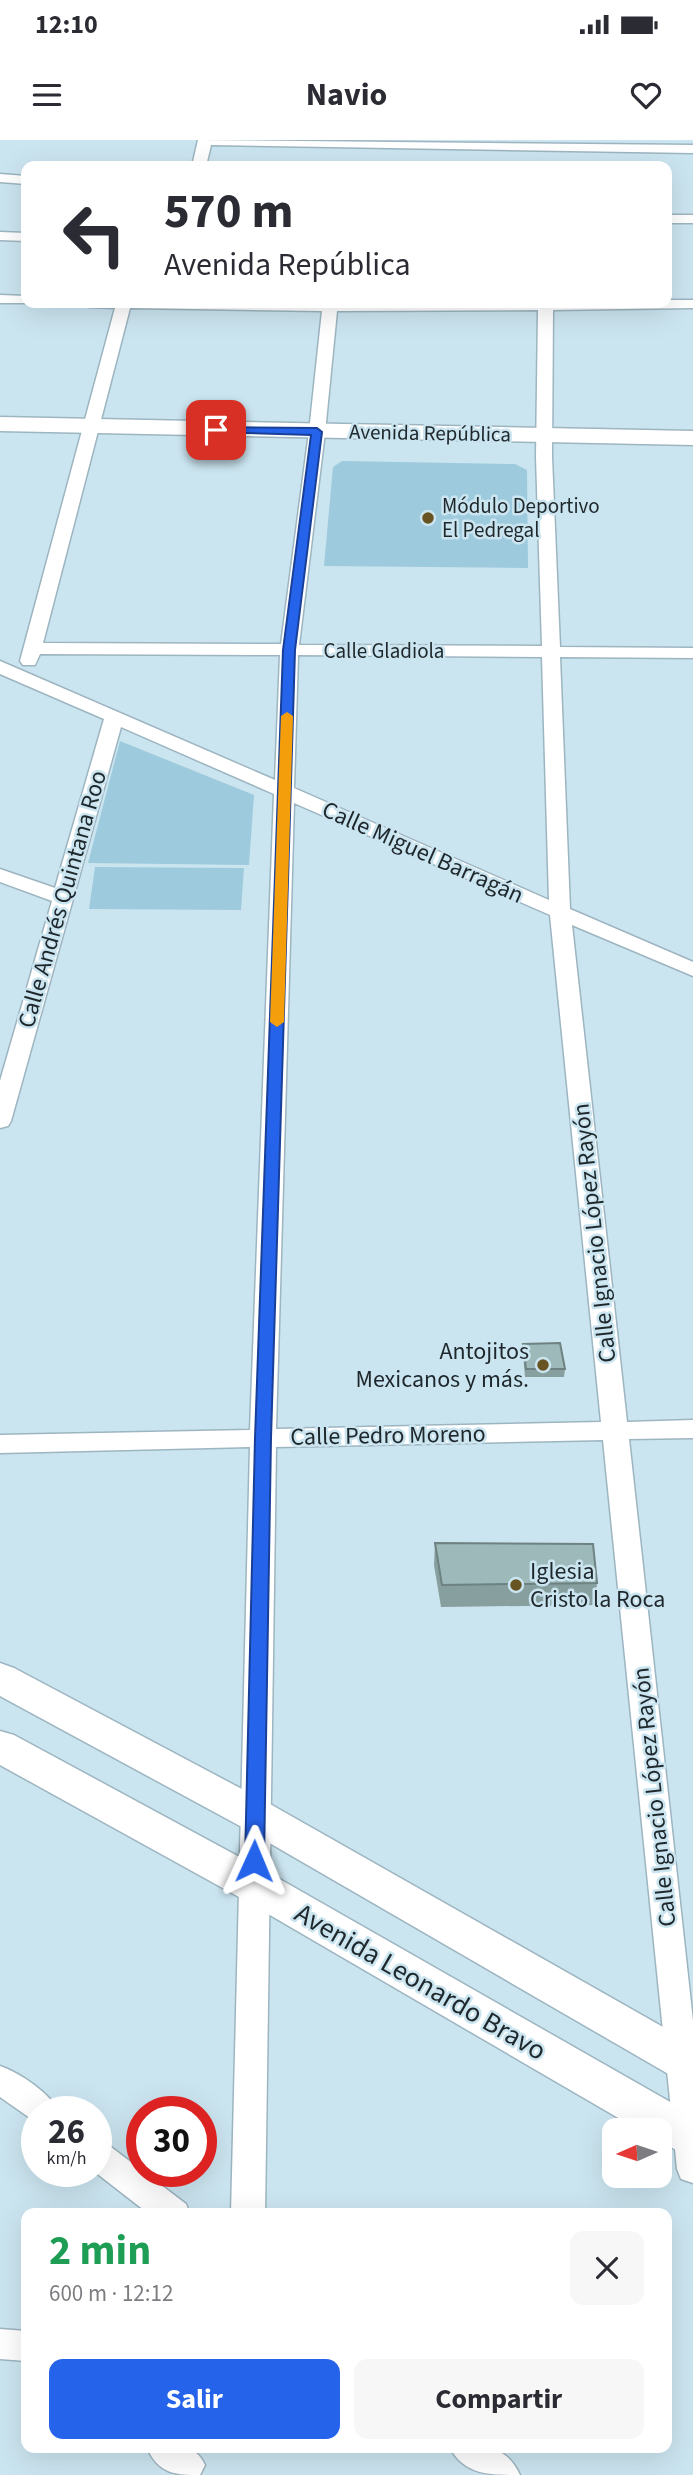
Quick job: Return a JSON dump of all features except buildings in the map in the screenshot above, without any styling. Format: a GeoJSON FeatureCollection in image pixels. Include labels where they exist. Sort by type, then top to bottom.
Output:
{"type":"FeatureCollection","features":[{"type":"Feature","properties":{"kind":"street"},"geometry":{"type":"LineString","coordinates":[[200,161],[205,140],[367,146],[557,143],[693,149]]}},
{"type":"Feature","properties":{"kind":"street"},"geometry":{"type":"LineString","coordinates":[[557,143],[558,161]]}},
{"type":"Feature","properties":{"kind":"street"},"geometry":{"type":"LineString","coordinates":[[0,178],[21,180]]}},
{"type":"Feature","properties":{"kind":"street"},"geometry":{"type":"LineString","coordinates":[[672,219],[693,219]]}},
{"type":"Feature","properties":{"kind":"street"},"geometry":{"type":"LineString","coordinates":[[0,236],[21,237]]}},
{"type":"Feature","properties":{"kind":"street"},"geometry":{"type":"LineString","coordinates":[[0,299],[21,300]]}},
{"type":"Feature","properties":{"kind":"street"},"geometry":{"type":"LineString","coordinates":[[672,304],[693,304]]}},
{"type":"Feature","properties":{"kind":"street"},"geometry":{"type":"LineString","coordinates":[[24,678],[123,308]]}},
{"type":"Feature","properties":{"kind":"street"},"geometry":{"type":"LineString","coordinates":[[248,2208],[263,1438],[289,650],[329,308]]}},
{"type":"Feature","properties":{"kind":"street","name":"Calle Ignacio López Rayón"},"geometry":{"type":"LineString","coordinates":[[551,308],[544,446],[560,912],[615,1431],[687,2063],[692,2147]]}},
{"type":"Feature","properties":{"kind":"street","name":"Avenida República"},"geometry":{"type":"LineString","coordinates":[[0,425],[88,439],[544,446],[693,458]]}},
{"type":"Feature","properties":{"kind":"street","name":"Avenida República"},"geometry":{"type":"LineString","coordinates":[[408,455],[693,438]]}},
{"type":"Feature","properties":{"kind":"street","name":"Avenida República"},"geometry":{"type":"LineString","coordinates":[[61,450],[88,439],[111,451]]}},
{"type":"Feature","properties":{"kind":"street","name":"Avenida República"},"geometry":{"type":"LineString","coordinates":[[286,453],[315,443],[340,454]]}},
{"type":"Feature","properties":{"kind":"street","name":"Calle Gladiola"},"geometry":{"type":"LineString","coordinates":[[33,648],[693,653]]}},
{"type":"Feature","properties":{"kind":"street","name":"Calle Miguel Barragán"},"geometry":{"type":"LineString","coordinates":[[0,667],[693,970]]}},
{"type":"Feature","properties":{"kind":"street","name":"Calle Andrés Quintana Roo"},"geometry":{"type":"LineString","coordinates":[[0,1121],[114,717]]}},
{"type":"Feature","properties":{"kind":"street"},"geometry":{"type":"LineString","coordinates":[[0,876],[63,898]]}},
{"type":"Feature","properties":{"kind":"street","name":"Calle Pedro Moreno"},"geometry":{"type":"LineString","coordinates":[[0,1444],[693,1429]]}},
{"type":"Feature","properties":{"kind":"street"},"geometry":{"type":"LineString","coordinates":[[0,1678],[255,1815],[687,2063]]}},
{"type":"Feature","properties":{"kind":"street","name":"Avenida Leonardo Bravo"},"geometry":{"type":"LineString","coordinates":[[0,1746],[254,1885],[692,2147]]}},
{"type":"Feature","properties":{"kind":"street"},"geometry":{"type":"LineString","coordinates":[[0,2078],[23,2096]]}},
{"type":"Feature","properties":{"kind":"street"},"geometry":{"type":"LineString","coordinates":[[112,2166],[166,2208]]}},
{"type":"Feature","properties":{"kind":"street"},"geometry":{"type":"LineString","coordinates":[[0,2344],[21,2346]]}},
{"type":"Feature","properties":{"kind":"street"},"geometry":{"type":"LineString","coordinates":[[474,2453],[502,2475]]}},
{"type":"Feature","properties":{"kind":"shaded area","name":"Módulo Deportivo El Pedregal"},"geometry":{"type":"Polygon","coordinates":[[[342,461],[515,464],[527,470],[528,568],[324,566],[333,467],[342,461]]]}},
{"type":"Feature","properties":{"kind":"shaded area"},"geometry":{"type":"Polygon","coordinates":[[[120,741],[254,795],[249,865],[88,863],[120,741]]]}},
{"type":"Feature","properties":{"kind":"shaded area"},"geometry":{"type":"Polygon","coordinates":[[[95,867],[244,868],[241,910],[89,909],[95,867]]]}},
{"type":"Feature","properties":{"kind":"slow traffic"},"geometry":{"type":"LineString","coordinates":[[277,1022],[287,716]]}},
{"type":"Feature","properties":{"kind":"place","name":"Módulo Deportivo El Pedregal"},"geometry":{"type":"Point","coordinates":[428,518]}},
{"type":"Feature","properties":{"kind":"place","name":"Antojitos Mexicanos y más."},"geometry":{"type":"Point","coordinates":[543,1365]}},
{"type":"Feature","properties":{"kind":"place","name":"Iglesia Cristo la Roca"},"geometry":{"type":"Point","coordinates":[516,1585]}},
{"type":"Feature","properties":{"kind":"route"},"geometry":{"type":"LineString","coordinates":[[216,430],[317,432],[289,650],[263,1438],[254,1861]]}}]}
